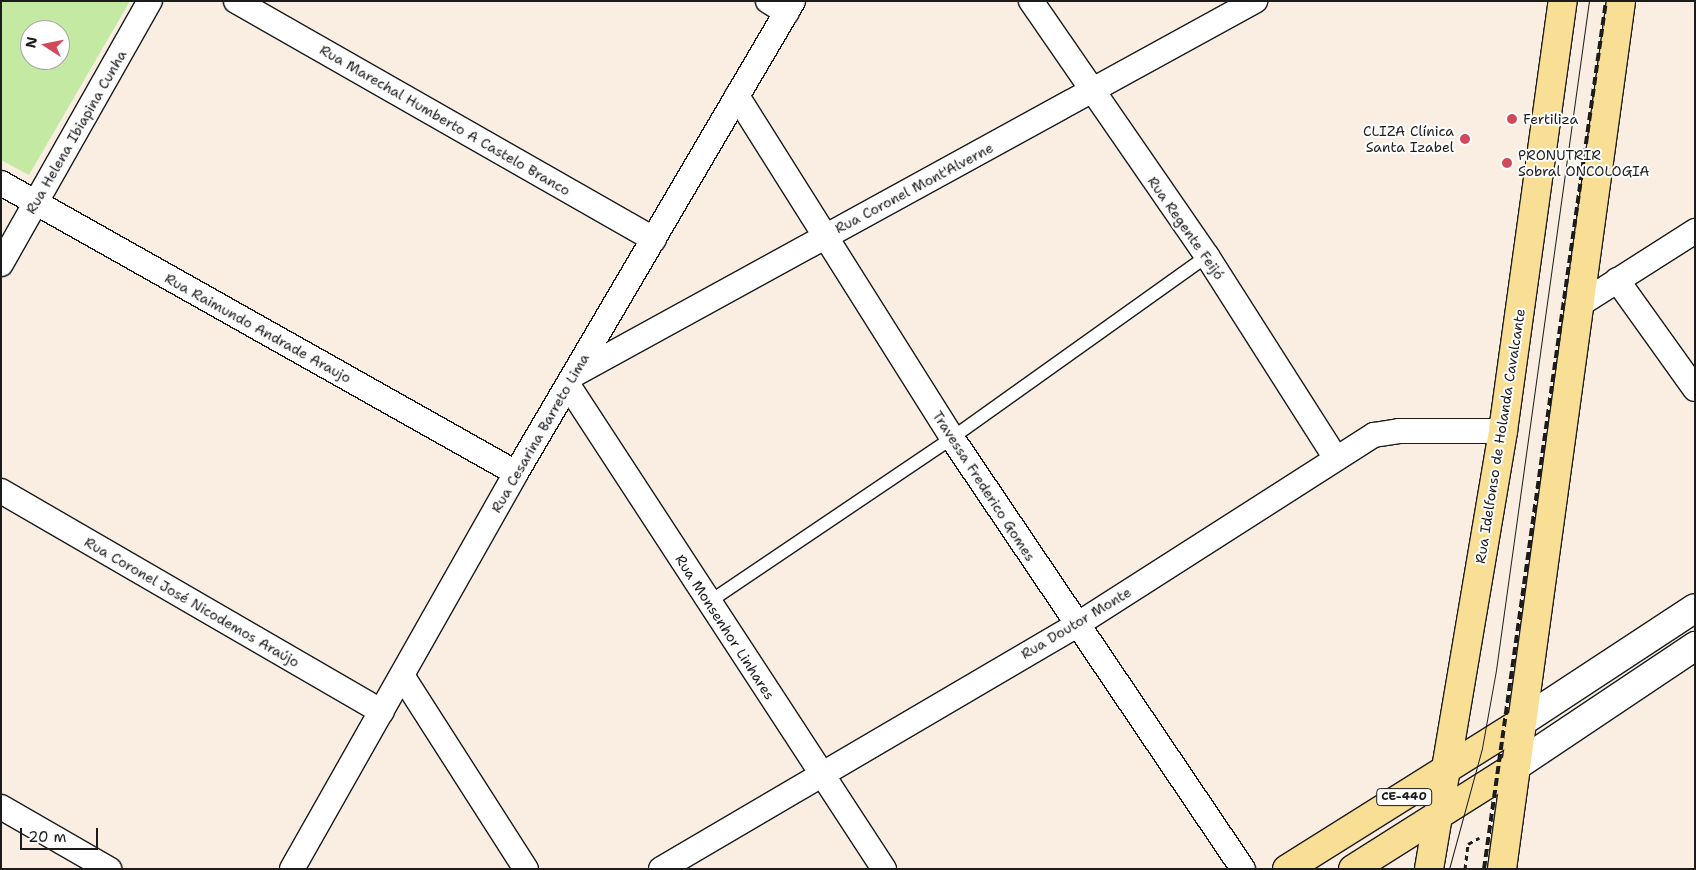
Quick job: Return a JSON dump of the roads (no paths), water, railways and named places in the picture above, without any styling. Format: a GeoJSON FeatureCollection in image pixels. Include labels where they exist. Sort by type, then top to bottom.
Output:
{"type":"FeatureCollection","features":[{"type":"Feature","properties":{"kind":"main road","name":"Rua Idelfonso de Holanda Cavalcante"},"geometry":{"type":"LineString","coordinates":[[1429,869],[1502,431],[1563,1]]}},
{"type":"Feature","properties":{"kind":"main road"},"geometry":{"type":"LineString","coordinates":[[1502,869],[1520,723],[1621,1]]}},
{"type":"Feature","properties":{"kind":"main road","name":"CE-440"},"geometry":{"type":"LineString","coordinates":[[1287,869],[1445,772],[1520,723]]}},
{"type":"Feature","properties":{"kind":"main road","name":"CE-440"},"geometry":{"type":"LineString","coordinates":[[1353,869],[1516,766]]}},
{"type":"Feature","properties":{"kind":"street","name":"Rua Helena Ibiapina Cunha"},"geometry":{"type":"LineString","coordinates":[[1,264],[150,1]]}},
{"type":"Feature","properties":{"kind":"street","name":"Rua Marechal Humberto A Castelo Branco"},"geometry":{"type":"LineString","coordinates":[[236,1],[654,239]]}},
{"type":"Feature","properties":{"kind":"street","name":"Rua Regente Feijó"},"geometry":{"type":"LineString","coordinates":[[1031,1],[1092,94],[1207,256],[1335,458]]}},
{"type":"Feature","properties":{"kind":"street","name":"Rua Coronel Mont'Alverne"},"geometry":{"type":"LineString","coordinates":[[571,380],[822,236],[1092,94],[1255,1]]}},
{"type":"Feature","properties":{"kind":"street","name":"Rua Cesarina Barreto Lima"},"geometry":{"type":"LineString","coordinates":[[292,869],[403,677],[516,473],[737,96],[783,5]]}},
{"type":"Feature","properties":{"kind":"street","name":"Travessa Frederico Gomes"},"geometry":{"type":"LineString","coordinates":[[737,96],[822,236],[952,438],[1076,626],[1243,869]]}},
{"type":"Feature","properties":{"kind":"street","name":"Rua Raimundo Andrade Araujo"},"geometry":{"type":"LineString","coordinates":[[1,183],[516,473]]}},
{"type":"Feature","properties":{"kind":"street"},"geometry":{"type":"LineString","coordinates":[[1579,305],[1695,232]]}},
{"type":"Feature","properties":{"kind":"street"},"geometry":{"type":"LineString","coordinates":[[1617,280],[1695,389]]}},
{"type":"Feature","properties":{"kind":"street","name":"Rua Monsenhor Linhares"},"geometry":{"type":"LineString","coordinates":[[571,380],[709,602],[884,869]]}},
{"type":"Feature","properties":{"kind":"street","name":"Rua Doutor Monte"},"geometry":{"type":"LineString","coordinates":[[661,869],[820,772],[1076,626],[1335,458],[1374,436],[1399,431],[1502,431]]}},
{"type":"Feature","properties":{"kind":"street","name":"Rua Coronel José Nicodemos Araújo"},"geometry":{"type":"LineString","coordinates":[[1,491],[382,712]]}},
{"type":"Feature","properties":{"kind":"street"},"geometry":{"type":"LineString","coordinates":[[1520,723],[1695,608]]}},
{"type":"Feature","properties":{"kind":"street"},"geometry":{"type":"LineString","coordinates":[[1516,766],[1695,646]]}},
{"type":"Feature","properties":{"kind":"street"},"geometry":{"type":"LineString","coordinates":[[403,677],[526,869]]}},
{"type":"Feature","properties":{"kind":"street"},"geometry":{"type":"LineString","coordinates":[[1,807],[109,869]]}},
{"type":"Feature","properties":{"kind":"lane"},"geometry":{"type":"LineString","coordinates":[[709,602],[952,438],[1207,256]]}},
{"type":"Feature","properties":{"kind":"tram line"},"geometry":{"type":"LineString","coordinates":[[1449,869],[1482,748],[1496,670],[1589,1]]}},
{"type":"Feature","properties":{"kind":"railway"},"geometry":{"type":"LineString","coordinates":[[1484,869],[1606,1]]}},
{"type":"Feature","properties":{"kind":"place","name":"Fertiliza"},"geometry":{"type":"Point","coordinates":[1512,119]}},
{"type":"Feature","properties":{"kind":"place","name":"CLIZA Clínica Santa Izabel"},"geometry":{"type":"Point","coordinates":[1465,139]}},
{"type":"Feature","properties":{"kind":"place","name":"PRONUTRIR Sobral ONCOLOGIA"},"geometry":{"type":"Point","coordinates":[1507,163]}}]}
